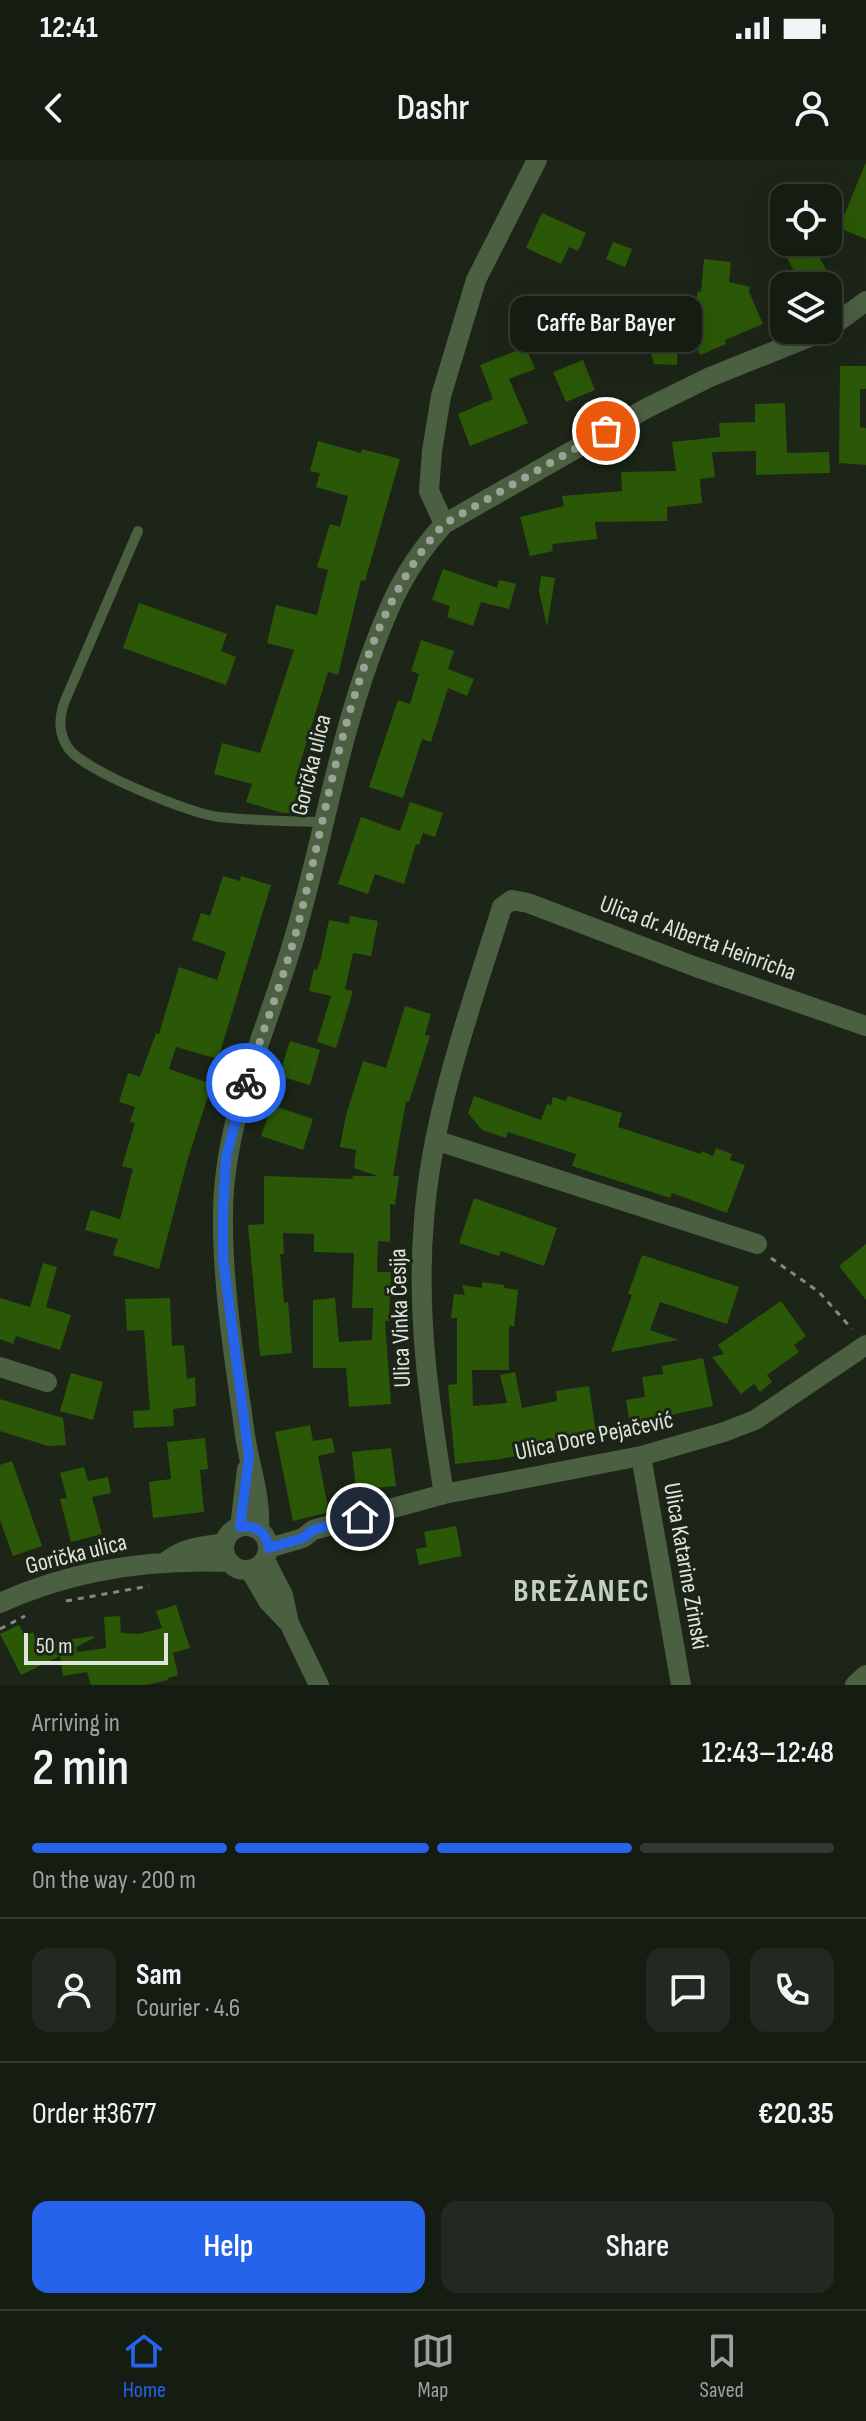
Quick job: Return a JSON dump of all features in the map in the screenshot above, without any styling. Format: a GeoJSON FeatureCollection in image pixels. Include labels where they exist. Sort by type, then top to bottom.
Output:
{"type":"FeatureCollection","features":[{"type":"Feature","properties":{"kind":"street"},"geometry":{"type":"LineString","coordinates":[[444,524],[429,491],[441,396],[476,280],[537,160]]}},
{"type":"Feature","properties":{"kind":"street","name":"Gorička ulica"},"geometry":{"type":"LineString","coordinates":[[842,319],[866,301]]}},
{"type":"Feature","properties":{"kind":"street","name":"Gorička ulica"},"geometry":{"type":"LineString","coordinates":[[258,1545],[223,1258],[226,1157],[238,1107],[297,931],[354,702],[390,601],[424,547],[444,524],[647,408],[710,377],[792,344]]}},
{"type":"Feature","properties":{"kind":"street","name":"Ulica dr. Alberta Heinricha"},"geometry":{"type":"LineString","coordinates":[[512,900],[528,903],[696,967],[866,1026]]}},
{"type":"Feature","properties":{"kind":"street","name":"Ulica Vinka Česija"},"geometry":{"type":"LineString","coordinates":[[444,1494],[430,1405],[421,1311],[424,1218],[435,1140],[474,995],[502,907],[512,900]]}},
{"type":"Feature","properties":{"kind":"street"},"geometry":{"type":"LineString","coordinates":[[435,1140],[757,1244]]}},
{"type":"Feature","properties":{"kind":"street","name":"Ulica Dore Pejačević"},"geometry":{"type":"LineString","coordinates":[[258,1545],[299,1527],[313,1530],[444,1494],[641,1456],[724,1432],[755,1420],[866,1347]]}},
{"type":"Feature","properties":{"kind":"street"},"geometry":{"type":"LineString","coordinates":[[0,1367],[47,1382]]}},
{"type":"Feature","properties":{"kind":"street","name":"Ulica Katarine Zrinski"},"geometry":{"type":"LineString","coordinates":[[641,1456],[681,1685]]}},
{"type":"Feature","properties":{"kind":"street"},"geometry":{"type":"LineString","coordinates":[[230,1533],[258,1545],[238,1569],[227,1553],[230,1533]]}},
{"type":"Feature","properties":{"kind":"street"},"geometry":{"type":"LineString","coordinates":[[258,1545],[268,1601],[289,1623],[319,1685]]}},
{"type":"Feature","properties":{"kind":"street","name":"Gorička ulica"},"geometry":{"type":"LineString","coordinates":[[0,1603],[35,1588],[65,1580],[167,1561],[183,1564],[227,1553]]}},
{"type":"Feature","properties":{"kind":"lane"},"geometry":{"type":"LineString","coordinates":[[138,531],[59,718],[64,741],[71,752],[88,765],[197,812],[217,817],[324,822]]}},
{"type":"Feature","properties":{"kind":"path"},"geometry":{"type":"LineString","coordinates":[[757,1244],[762,1252],[819,1292],[866,1347]]}},
{"type":"Feature","properties":{"kind":"path"},"geometry":{"type":"LineString","coordinates":[[57,1603],[160,1584]]}},
{"type":"Feature","properties":{"kind":"path"},"geometry":{"type":"LineString","coordinates":[[0,1629],[33,1612]]}},
{"type":"Feature","properties":{"kind":"building"},"geometry":{"type":"Polygon","coordinates":[[[866,162],[866,239],[842,229],[842,221],[866,162]]]}},
{"type":"Feature","properties":{"kind":"building"},"geometry":{"type":"Polygon","coordinates":[[[542,213],[586,233],[578,251],[569,247],[561,264],[526,248],[542,213]]]}},
{"type":"Feature","properties":{"kind":"building"},"geometry":{"type":"Polygon","coordinates":[[[613,242],[632,249],[625,267],[606,259],[613,242]]]}},
{"type":"Feature","properties":{"kind":"building"},"geometry":{"type":"Polygon","coordinates":[[[786,256],[819,256],[827,272],[795,272],[786,256]]]}},
{"type":"Feature","properties":{"kind":"building"},"geometry":{"type":"Polygon","coordinates":[[[704,259],[731,262],[729,282],[750,287],[749,292],[763,324],[725,340],[726,344],[700,355],[679,308],[677,365],[654,364],[649,346],[651,300],[696,302],[698,291],[701,292],[704,259]]]}},
{"type":"Feature","properties":{"kind":"building"},"geometry":{"type":"Polygon","coordinates":[[[526,347],[535,369],[509,379],[528,423],[470,446],[458,414],[493,399],[480,365],[526,347]]]}},
{"type":"Feature","properties":{"kind":"building"},"geometry":{"type":"Polygon","coordinates":[[[583,360],[595,390],[566,402],[553,372],[583,360]]]}},
{"type":"Feature","properties":{"kind":"building"},"geometry":{"type":"Polygon","coordinates":[[[840,366],[866,366],[866,389],[860,389],[860,427],[866,428],[866,465],[839,463],[840,366]]]}},
{"type":"Feature","properties":{"kind":"building"},"geometry":{"type":"Polygon","coordinates":[[[785,403],[787,453],[829,452],[830,473],[756,475],[756,451],[712,452],[715,477],[700,479],[702,503],[667,507],[667,521],[595,522],[597,539],[552,544],[553,551],[530,556],[520,517],[564,506],[562,496],[622,491],[621,472],[676,471],[672,442],[720,437],[719,423],[755,422],[755,404],[785,403]]]}},
{"type":"Feature","properties":{"kind":"building"},"geometry":{"type":"Polygon","coordinates":[[[318,441],[361,453],[362,449],[400,459],[365,581],[361,580],[338,675],[328,672],[295,780],[302,782],[292,813],[283,813],[246,802],[252,784],[214,774],[222,743],[260,753],[294,650],[267,643],[276,605],[317,615],[328,570],[317,567],[330,524],[340,527],[348,496],[316,487],[320,473],[310,471],[318,441]]]}},
{"type":"Feature","properties":{"kind":"building"},"geometry":{"type":"Polygon","coordinates":[[[443,569],[497,588],[499,580],[516,584],[509,609],[481,602],[473,626],[447,617],[450,606],[432,600],[443,569]]]}},
{"type":"Feature","properties":{"kind":"building"},"geometry":{"type":"Polygon","coordinates":[[[541,576],[555,578],[547,627],[539,591],[541,576]]]}},
{"type":"Feature","properties":{"kind":"building"},"geometry":{"type":"Polygon","coordinates":[[[139,603],[227,634],[221,651],[236,657],[226,685],[123,648],[139,603]]]}},
{"type":"Feature","properties":{"kind":"building"},"geometry":{"type":"Polygon","coordinates":[[[421,640],[454,651],[448,669],[474,679],[467,696],[448,688],[431,742],[422,739],[403,798],[369,787],[398,700],[410,704],[419,674],[411,671],[421,640]]]}},
{"type":"Feature","properties":{"kind":"building"},"geometry":{"type":"Polygon","coordinates":[[[410,802],[443,813],[435,837],[423,833],[419,845],[416,844],[404,884],[375,874],[368,894],[338,884],[361,817],[400,831],[410,802]]]}},
{"type":"Feature","properties":{"kind":"building"},"geometry":{"type":"Polygon","coordinates":[[[223,876],[240,881],[241,876],[271,885],[218,1059],[176,1047],[169,1069],[212,1084],[188,1158],[159,1269],[113,1255],[118,1239],[85,1230],[91,1210],[120,1219],[133,1169],[122,1166],[135,1123],[130,1122],[135,1107],[119,1102],[128,1073],[140,1077],[156,1033],[159,1034],[179,967],[217,980],[226,952],[192,940],[201,913],[210,916],[223,876]]]}},
{"type":"Feature","properties":{"kind":"building"},"geometry":{"type":"Polygon","coordinates":[[[350,916],[378,921],[371,956],[353,953],[345,989],[353,991],[336,1048],[317,1042],[331,996],[309,991],[314,969],[317,970],[321,958],[329,920],[349,924],[350,916]]]}},
{"type":"Feature","properties":{"kind":"building"},"geometry":{"type":"Polygon","coordinates":[[[405,1006],[431,1014],[425,1035],[430,1036],[409,1102],[406,1101],[393,1176],[399,1176],[395,1205],[390,1204],[390,1242],[378,1241],[377,1272],[391,1272],[389,1321],[385,1321],[391,1404],[349,1407],[346,1368],[313,1368],[313,1300],[335,1298],[339,1342],[372,1340],[373,1308],[352,1308],[354,1253],[314,1252],[314,1234],[283,1233],[284,1254],[280,1254],[292,1353],[260,1356],[248,1225],[264,1224],[264,1176],[352,1179],[353,1176],[378,1176],[354,1168],[356,1150],[340,1147],[346,1115],[363,1061],[386,1068],[405,1006]]]}},
{"type":"Feature","properties":{"kind":"building"},"geometry":{"type":"Polygon","coordinates":[[[290,1041],[320,1050],[310,1085],[279,1076],[290,1041]]]}},
{"type":"Feature","properties":{"kind":"building"},"geometry":{"type":"Polygon","coordinates":[[[474,1096],[541,1120],[553,1097],[566,1101],[568,1096],[622,1113],[618,1127],[701,1154],[702,1151],[713,1156],[716,1148],[732,1154],[730,1160],[745,1165],[727,1213],[672,1193],[670,1198],[572,1166],[576,1154],[508,1132],[506,1138],[482,1130],[468,1113],[474,1096]]]}},
{"type":"Feature","properties":{"kind":"building"},"geometry":{"type":"Polygon","coordinates":[[[272,1105],[313,1119],[303,1150],[261,1136],[272,1105]]]}},
{"type":"Feature","properties":{"kind":"building"},"geometry":{"type":"Polygon","coordinates":[[[474,1198],[557,1228],[544,1266],[501,1251],[499,1256],[459,1243],[474,1198]]]}},
{"type":"Feature","properties":{"kind":"building"},"geometry":{"type":"Polygon","coordinates":[[[866,1244],[866,1300],[839,1266],[866,1244]]]}},
{"type":"Feature","properties":{"kind":"building"},"geometry":{"type":"Polygon","coordinates":[[[642,1255],[739,1287],[727,1324],[660,1302],[650,1330],[678,1340],[611,1352],[632,1295],[628,1294],[642,1255]]]}},
{"type":"Feature","properties":{"kind":"building"},"geometry":{"type":"Polygon","coordinates":[[[43,1263],[57,1267],[46,1307],[71,1315],[60,1350],[16,1336],[13,1344],[0,1339],[0,1298],[30,1307],[43,1263]]]}},
{"type":"Feature","properties":{"kind":"building"},"geometry":{"type":"Polygon","coordinates":[[[482,1282],[518,1290],[514,1327],[509,1325],[509,1370],[472,1370],[473,1406],[507,1403],[500,1375],[515,1372],[522,1408],[557,1401],[556,1391],[589,1386],[597,1441],[455,1464],[448,1385],[457,1384],[457,1318],[451,1318],[454,1294],[465,1295],[462,1285],[482,1288],[482,1282]]]}},
{"type":"Feature","properties":{"kind":"building"},"geometry":{"type":"Polygon","coordinates":[[[170,1298],[172,1346],[184,1345],[187,1379],[195,1377],[196,1406],[173,1409],[174,1426],[134,1428],[133,1411],[150,1410],[144,1330],[127,1331],[125,1299],[170,1298]]]}},
{"type":"Feature","properties":{"kind":"building"},"geometry":{"type":"Polygon","coordinates":[[[781,1301],[806,1336],[794,1345],[799,1352],[767,1375],[772,1382],[760,1392],[754,1384],[741,1394],[712,1357],[724,1354],[718,1345],[781,1301]]]}},
{"type":"Feature","properties":{"kind":"building"},"geometry":{"type":"Polygon","coordinates":[[[703,1358],[713,1406],[656,1418],[657,1422],[630,1425],[626,1400],[645,1397],[642,1377],[663,1374],[662,1366],[703,1358]]]}},
{"type":"Feature","properties":{"kind":"building"},"geometry":{"type":"Polygon","coordinates":[[[71,1373],[103,1382],[93,1420],[60,1411],[71,1373]]]}},
{"type":"Feature","properties":{"kind":"building"},"geometry":{"type":"Polygon","coordinates":[[[0,1399],[63,1418],[66,1445],[48,1446],[0,1431],[0,1399]]]}},
{"type":"Feature","properties":{"kind":"building"},"geometry":{"type":"Polygon","coordinates":[[[310,1425],[313,1441],[332,1438],[335,1452],[318,1456],[329,1512],[293,1521],[275,1432],[310,1425]]]}},
{"type":"Feature","properties":{"kind":"building"},"geometry":{"type":"Polygon","coordinates":[[[205,1438],[208,1469],[200,1470],[204,1512],[153,1518],[149,1482],[171,1479],[167,1442],[205,1438]]]}},
{"type":"Feature","properties":{"kind":"building"},"geometry":{"type":"Polygon","coordinates":[[[391,1448],[396,1486],[356,1490],[352,1452],[391,1448]]]}},
{"type":"Feature","properties":{"kind":"building"},"geometry":{"type":"Polygon","coordinates":[[[12,1461],[42,1546],[13,1556],[0,1520],[0,1465],[12,1461]]]}},
{"type":"Feature","properties":{"kind":"building"},"geometry":{"type":"Polygon","coordinates":[[[84,1467],[88,1481],[108,1477],[111,1493],[92,1497],[102,1534],[71,1542],[60,1499],[67,1498],[60,1473],[84,1467]]]}},
{"type":"Feature","properties":{"kind":"building"},"geometry":{"type":"Polygon","coordinates":[[[456,1526],[462,1556],[419,1565],[416,1549],[427,1547],[424,1532],[456,1526]]]}},
{"type":"Feature","properties":{"kind":"building"},"geometry":{"type":"Polygon","coordinates":[[[176,1605],[190,1648],[173,1653],[178,1675],[147,1685],[91,1685],[87,1672],[63,1676],[60,1656],[21,1675],[0,1634],[19,1625],[25,1636],[33,1632],[38,1644],[93,1636],[76,1647],[77,1652],[106,1648],[104,1617],[120,1616],[121,1633],[139,1634],[162,1628],[156,1611],[176,1605]]]}},
{"type":"Feature","properties":{"kind":"way so far"},"geometry":{"type":"LineString","coordinates":[[246,1083],[297,931],[346,728],[390,601],[424,547],[444,524],[606,431]]}},
{"type":"Feature","properties":{"kind":"place","name":"Caffe Bar Bayer"},"geometry":{"type":"Point","coordinates":[606,431]}},
{"type":"Feature","properties":{"kind":"district","name":"BREŽANEC"},"geometry":{"type":"Point","coordinates":[582,1591]}},
{"type":"Feature","properties":{"kind":"route"},"geometry":{"type":"LineString","coordinates":[[246,1083],[226,1157],[223,1211],[223,1258],[249,1457],[240,1527],[259,1530],[269,1548],[303,1538],[313,1530],[360,1517]]}}]}
